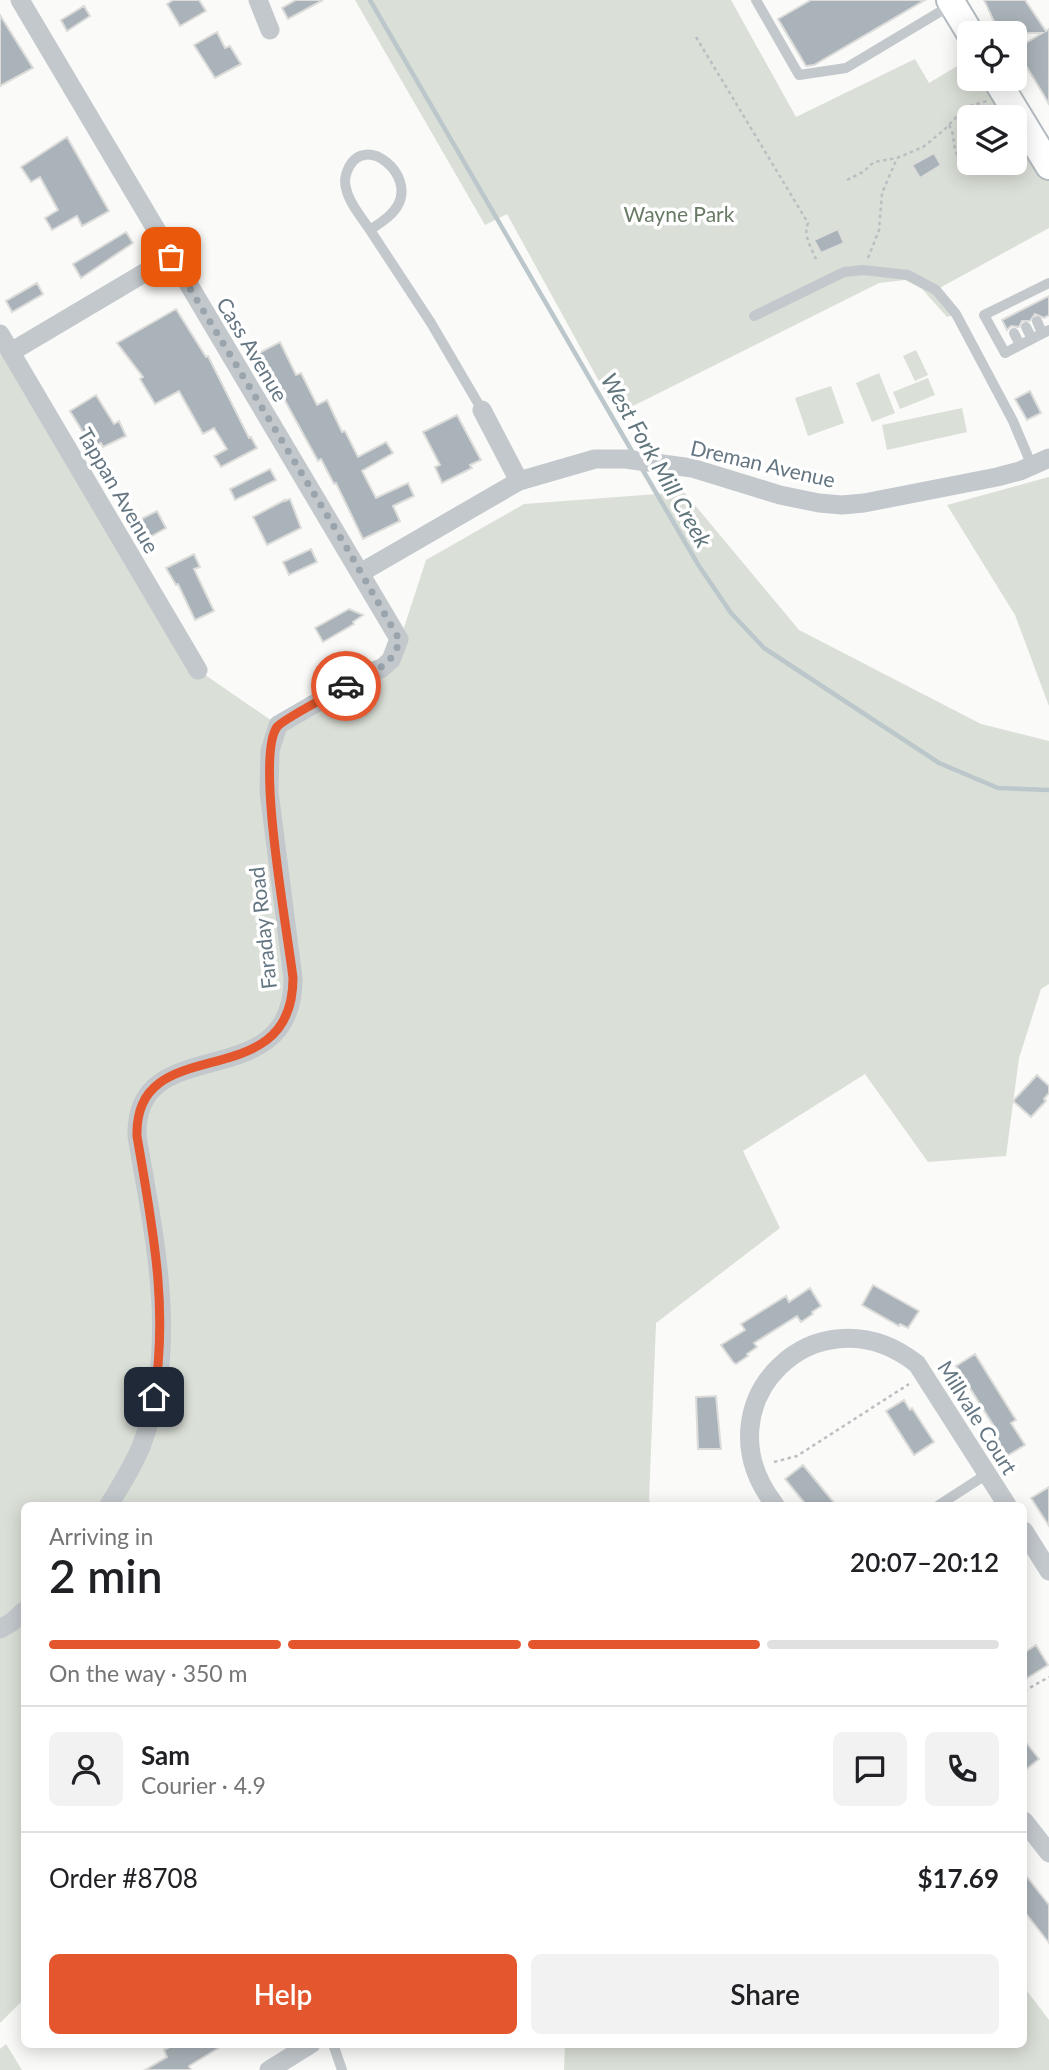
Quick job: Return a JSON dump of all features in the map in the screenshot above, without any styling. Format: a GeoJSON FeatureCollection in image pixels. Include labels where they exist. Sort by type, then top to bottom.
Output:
{"type":"FeatureCollection","features":[{"type":"Feature","properties":{"kind":"main road"},"geometry":{"type":"LineString","coordinates":[[952,1],[963,21]]}},
{"type":"Feature","properties":{"kind":"main road"},"geometry":{"type":"LineString","coordinates":[[994,91],[1049,166]]}},
{"type":"Feature","properties":{"kind":"street","name":"Cass Avenue"},"geometry":{"type":"LineString","coordinates":[[20,0],[171,257],[362,572],[399,639],[397,649]]}},
{"type":"Feature","properties":{"kind":"street"},"geometry":{"type":"LineString","coordinates":[[258,0],[270,30]]}},
{"type":"Feature","properties":{"kind":"street"},"geometry":{"type":"LineString","coordinates":[[11,352],[171,257]]}},
{"type":"Feature","properties":{"kind":"street","name":"Tappan Avenue"},"geometry":{"type":"LineString","coordinates":[[0,334],[198,670]]}},
{"type":"Feature","properties":{"kind":"street"},"geometry":{"type":"LineString","coordinates":[[482,410],[519,481]]}},
{"type":"Feature","properties":{"kind":"street","name":"Dreman Avenue"},"geometry":{"type":"LineString","coordinates":[[362,572],[519,481],[595,458],[692,468],[780,495],[842,505],[997,477],[1040,462]]}},
{"type":"Feature","properties":{"kind":"street","name":"Faraday Road"},"geometry":{"type":"LineString","coordinates":[[111,1502],[137,1455],[151,1416],[161,1341],[158,1258],[137,1136],[141,1106],[149,1092],[173,1074],[250,1052],[275,1034],[284,1021],[292,1000],[293,978],[269,792],[272,738],[278,725],[366,674],[382,668],[391,660],[397,649]]}},
{"type":"Feature","properties":{"kind":"street","name":"Millvale Court"},"geometry":{"type":"LineString","coordinates":[[773,1502],[761,1487],[753,1468],[749,1437],[756,1401],[776,1370],[800,1351],[834,1339],[864,1339],[886,1344],[917,1364],[1005,1502]]}},
{"type":"Feature","properties":{"kind":"street"},"geometry":{"type":"LineString","coordinates":[[1027,1536],[1049,1571]]}},
{"type":"Feature","properties":{"kind":"street"},"geometry":{"type":"LineString","coordinates":[[0,1629],[21,1614]]}},
{"type":"Feature","properties":{"kind":"street"},"geometry":{"type":"LineString","coordinates":[[1027,1825],[1049,1853]]}},
{"type":"Feature","properties":{"kind":"street"},"geometry":{"type":"LineString","coordinates":[[269,2070],[305,2048]]}},
{"type":"Feature","properties":{"kind":"lane"},"geometry":{"type":"LineString","coordinates":[[756,0],[799,75],[846,68],[952,1]]}},
{"type":"Feature","properties":{"kind":"lane"},"geometry":{"type":"LineString","coordinates":[[370,230],[393,213],[403,189],[396,173],[385,160],[379,156],[365,155],[351,163],[345,178],[345,188],[370,230],[431,323],[482,410]]}},
{"type":"Feature","properties":{"kind":"lane"},"geometry":{"type":"LineString","coordinates":[[754,316],[844,272],[863,270],[908,275],[936,290],[956,314],[1013,421],[1040,462]]}},
{"type":"Feature","properties":{"kind":"lane"},"geometry":{"type":"LineString","coordinates":[[1037,321],[1046,331],[1005,353],[984,315],[1046,284],[1049,295]]}},
{"type":"Feature","properties":{"kind":"lane"},"geometry":{"type":"LineString","coordinates":[[1024,296],[1029,306]]}},
{"type":"Feature","properties":{"kind":"lane"},"geometry":{"type":"LineString","coordinates":[[1013,301],[1018,311]]}},
{"type":"Feature","properties":{"kind":"lane"},"geometry":{"type":"LineString","coordinates":[[1001,307],[1006,317]]}},
{"type":"Feature","properties":{"kind":"lane"},"geometry":{"type":"LineString","coordinates":[[1026,327],[1032,339]]}},
{"type":"Feature","properties":{"kind":"lane"},"geometry":{"type":"LineString","coordinates":[[1014,333],[1020,345]]}},
{"type":"Feature","properties":{"kind":"lane"},"geometry":{"type":"LineString","coordinates":[[944,1502],[988,1474]]}},
{"type":"Feature","properties":{"kind":"lane"},"geometry":{"type":"LineString","coordinates":[[334,2048],[342,2070]]}},
{"type":"Feature","properties":{"kind":"path"},"geometry":{"type":"LineString","coordinates":[[696,37],[808,223],[807,238],[816,259]]}},
{"type":"Feature","properties":{"kind":"path"},"geometry":{"type":"LineString","coordinates":[[847,180],[863,172],[874,162],[897,158],[923,147],[966,107],[991,91]]}},
{"type":"Feature","properties":{"kind":"path"},"geometry":{"type":"LineString","coordinates":[[949,125],[954,134],[953,150],[957,155]]}},
{"type":"Feature","properties":{"kind":"path"},"geometry":{"type":"LineString","coordinates":[[863,270],[879,230],[882,193],[897,158]]}},
{"type":"Feature","properties":{"kind":"path"},"geometry":{"type":"LineString","coordinates":[[753,1468],[797,1456],[924,1375]]}},
{"type":"Feature","properties":{"kind":"path"},"geometry":{"type":"LineString","coordinates":[[1027,1690],[1049,1677]]}},
{"type":"Feature","properties":{"kind":"green space","name":"Wayne Park"},"geometry":{"type":"Polygon","coordinates":[[[355,0],[731,0],[796,117],[915,59],[929,83],[957,66],[957,91],[1003,91],[1012,105],[957,105],[957,175],[1027,175],[1027,130],[1049,166],[1049,228],[936,290],[956,314],[947,317],[922,289],[905,280],[879,283],[617,414],[507,214],[485,225],[355,0]]]}},
{"type":"Feature","properties":{"kind":"green space"},"geometry":{"type":"Polygon","coordinates":[[[916,350],[928,375],[915,381],[903,356],[916,350]]]}},
{"type":"Feature","properties":{"kind":"green space"},"geometry":{"type":"Polygon","coordinates":[[[11,352],[198,670],[278,725],[397,649],[426,560],[524,504],[684,492],[799,630],[981,724],[1049,741],[1049,984],[1041,989],[1019,1058],[1006,1156],[928,1162],[865,1074],[743,1151],[780,1228],[656,1323],[651,1502],[21,1502],[21,2002],[0,2023],[0,354],[11,352]]]}},
{"type":"Feature","properties":{"kind":"green space"},"geometry":{"type":"Polygon","coordinates":[[[879,373],[895,413],[872,422],[856,383],[879,373]]]}},
{"type":"Feature","properties":{"kind":"green space"},"geometry":{"type":"Polygon","coordinates":[[[928,378],[935,395],[900,409],[893,392],[928,378]]]}},
{"type":"Feature","properties":{"kind":"green space"},"geometry":{"type":"Polygon","coordinates":[[[831,386],[844,423],[808,436],[795,398],[831,386]]]}},
{"type":"Feature","properties":{"kind":"green space"},"geometry":{"type":"Polygon","coordinates":[[[962,408],[967,432],[887,450],[882,425],[962,408]]]}},
{"type":"Feature","properties":{"kind":"green space"},"geometry":{"type":"Polygon","coordinates":[[[1049,477],[1049,706],[1015,615],[947,505],[1049,477]]]}},
{"type":"Feature","properties":{"kind":"green space"},"geometry":{"type":"Polygon","coordinates":[[[1027,1991],[1049,2020],[1049,2070],[564,2070],[565,2048],[1027,2048],[1027,1991]]]}},
{"type":"Feature","properties":{"kind":"green space"},"geometry":{"type":"Polygon","coordinates":[[[6,2044],[22,2070],[0,2070],[0,2049],[6,2044]]]}},
{"type":"Feature","properties":{"kind":"building"},"geometry":{"type":"Polygon","coordinates":[[[173,0],[199,0],[206,11],[180,26],[167,4],[173,0]]]}},
{"type":"Feature","properties":{"kind":"building"},"geometry":{"type":"Polygon","coordinates":[[[296,0],[323,0],[288,19],[282,8],[296,0]]]}},
{"type":"Feature","properties":{"kind":"building"},"geometry":{"type":"Polygon","coordinates":[[[811,0],[925,0],[814,65],[806,66],[778,19],[811,0]]]}},
{"type":"Feature","properties":{"kind":"building"},"geometry":{"type":"Polygon","coordinates":[[[984,0],[1025,0],[1046,31],[1049,29],[1049,104],[1027,67],[1027,42],[1042,33],[1027,33],[1027,21],[994,21],[984,0]]]}},
{"type":"Feature","properties":{"kind":"building"},"geometry":{"type":"Polygon","coordinates":[[[84,6],[90,16],[67,31],[61,20],[84,6]]]}},
{"type":"Feature","properties":{"kind":"building"},"geometry":{"type":"Polygon","coordinates":[[[0,15],[33,68],[0,86],[0,15]]]}},
{"type":"Feature","properties":{"kind":"building"},"geometry":{"type":"Polygon","coordinates":[[[217,32],[225,48],[230,46],[241,64],[215,78],[194,45],[217,32]]]}},
{"type":"Feature","properties":{"kind":"building"},"geometry":{"type":"Polygon","coordinates":[[[67,137],[109,211],[82,226],[77,216],[52,230],[45,218],[58,210],[40,177],[31,182],[21,167],[67,137]]]}},
{"type":"Feature","properties":{"kind":"building"},"geometry":{"type":"Polygon","coordinates":[[[934,153],[941,165],[920,178],[912,165],[934,153]]]}},
{"type":"Feature","properties":{"kind":"building"},"geometry":{"type":"Polygon","coordinates":[[[838,229],[844,243],[821,253],[814,240],[838,229]]]}},
{"type":"Feature","properties":{"kind":"building"},"geometry":{"type":"Polygon","coordinates":[[[126,232],[133,243],[81,278],[73,264],[126,232]]]}},
{"type":"Feature","properties":{"kind":"building"},"geometry":{"type":"Polygon","coordinates":[[[37,283],[43,294],[12,312],[6,301],[37,283]]]}},
{"type":"Feature","properties":{"kind":"building"},"geometry":{"type":"Polygon","coordinates":[[[1049,296],[1049,315],[1044,318],[1035,314],[1030,321],[1022,321],[1019,327],[1011,326],[1007,330],[1002,320],[1049,296]]]}},
{"type":"Feature","properties":{"kind":"building"},"geometry":{"type":"Polygon","coordinates":[[[176,309],[206,357],[208,356],[249,438],[251,437],[257,448],[221,467],[214,456],[227,449],[214,428],[203,434],[179,391],[155,404],[140,379],[143,377],[117,343],[176,309]]]}},
{"type":"Feature","properties":{"kind":"building"},"geometry":{"type":"Polygon","coordinates":[[[280,342],[296,375],[301,373],[317,405],[327,400],[342,432],[345,431],[358,457],[386,442],[393,453],[362,471],[376,498],[408,483],[414,496],[393,506],[400,521],[363,539],[336,483],[334,484],[321,459],[318,461],[282,395],[280,396],[264,365],[261,366],[255,355],[280,342]]]}},
{"type":"Feature","properties":{"kind":"building"},"geometry":{"type":"Polygon","coordinates":[[[1030,391],[1041,413],[1027,420],[1015,399],[1030,391]]]}},
{"type":"Feature","properties":{"kind":"building"},"geometry":{"type":"Polygon","coordinates":[[[96,395],[114,424],[119,421],[126,436],[103,447],[101,443],[92,447],[70,411],[96,395]]]}},
{"type":"Feature","properties":{"kind":"building"},"geometry":{"type":"Polygon","coordinates":[[[457,415],[481,460],[470,465],[472,468],[442,483],[435,467],[440,465],[423,432],[457,415]]]}},
{"type":"Feature","properties":{"kind":"building"},"geometry":{"type":"Polygon","coordinates":[[[270,469],[276,480],[235,500],[230,489],[270,469]]]}},
{"type":"Feature","properties":{"kind":"building"},"geometry":{"type":"Polygon","coordinates":[[[290,499],[301,528],[267,545],[253,517],[290,499]]]}},
{"type":"Feature","properties":{"kind":"building"},"geometry":{"type":"Polygon","coordinates":[[[157,511],[166,528],[148,538],[137,521],[157,511]]]}},
{"type":"Feature","properties":{"kind":"building"},"geometry":{"type":"Polygon","coordinates":[[[311,549],[317,562],[289,575],[283,562],[311,549]]]}},
{"type":"Feature","properties":{"kind":"building"},"geometry":{"type":"Polygon","coordinates":[[[194,554],[200,567],[194,569],[214,611],[195,620],[178,584],[176,585],[166,568],[194,554]]]}},
{"type":"Feature","properties":{"kind":"building"},"geometry":{"type":"Polygon","coordinates":[[[349,609],[363,615],[353,622],[354,624],[323,642],[315,628],[349,609]]]}},
{"type":"Feature","properties":{"kind":"building"},"geometry":{"type":"Polygon","coordinates":[[[1037,1075],[1049,1086],[1049,1093],[1044,1099],[1046,1101],[1031,1117],[1013,1101],[1037,1075]]]}},
{"type":"Feature","properties":{"kind":"building"},"geometry":{"type":"Polygon","coordinates":[[[873,1285],[919,1311],[908,1328],[900,1324],[899,1326],[862,1305],[873,1285]]]}},
{"type":"Feature","properties":{"kind":"building"},"geometry":{"type":"Polygon","coordinates":[[[810,1288],[821,1306],[812,1312],[813,1314],[801,1322],[797,1316],[754,1343],[757,1347],[747,1354],[748,1356],[736,1364],[733,1362],[721,1345],[745,1330],[741,1324],[786,1296],[789,1302],[810,1288]]]}},
{"type":"Feature","properties":{"kind":"building"},"geometry":{"type":"Polygon","coordinates":[[[975,1354],[1016,1420],[1011,1423],[1025,1445],[1007,1456],[991,1435],[997,1431],[956,1366],[975,1354]]]}},
{"type":"Feature","properties":{"kind":"building"},"geometry":{"type":"Polygon","coordinates":[[[716,1396],[721,1449],[698,1449],[696,1397],[716,1396]]]}},
{"type":"Feature","properties":{"kind":"building"},"geometry":{"type":"Polygon","coordinates":[[[904,1400],[934,1442],[914,1455],[886,1411],[904,1400]]]}},
{"type":"Feature","properties":{"kind":"building"},"geometry":{"type":"Polygon","coordinates":[[[803,1465],[834,1502],[804,1502],[785,1479],[803,1465]]]}},
{"type":"Feature","properties":{"kind":"building"},"geometry":{"type":"Polygon","coordinates":[[[1049,1487],[1049,1526],[1031,1498],[1049,1487]]]}},
{"type":"Feature","properties":{"kind":"building"},"geometry":{"type":"Polygon","coordinates":[[[1036,1645],[1048,1665],[1027,1678],[1027,1651],[1036,1645]]]}},
{"type":"Feature","properties":{"kind":"building"},"geometry":{"type":"Polygon","coordinates":[[[1027,1744],[1039,1759],[1027,1769],[1027,1744]]]}},
{"type":"Feature","properties":{"kind":"building"},"geometry":{"type":"Polygon","coordinates":[[[1027,1877],[1049,1905],[1049,1943],[1027,1915],[1027,1877]]]}},
{"type":"Feature","properties":{"kind":"building"},"geometry":{"type":"Polygon","coordinates":[[[218,2048],[189,2066],[191,2070],[145,2070],[167,2057],[164,2050],[218,2048]]]}},
{"type":"Feature","properties":{"kind":"waterway","name":"West Fork Mill Creek"},"geometry":{"type":"LineString","coordinates":[[370,0],[633,453]]}},
{"type":"Feature","properties":{"kind":"waterway","name":"West Fork Mill Creek"},"geometry":{"type":"LineString","coordinates":[[641,467],[699,566],[731,613],[764,648],[939,763],[998,788],[1049,790]]}},
{"type":"Feature","properties":{"kind":"way so far"},"geometry":{"type":"LineString","coordinates":[[171,257],[399,639],[391,660],[382,668],[346,686]]}},
{"type":"Feature","properties":{"kind":"route"},"geometry":{"type":"LineString","coordinates":[[154,1397],[161,1341],[161,1295],[158,1258],[137,1136],[141,1106],[149,1092],[173,1074],[250,1052],[275,1034],[284,1021],[290,1008],[293,978],[269,792],[272,738],[278,725],[346,686]]}}]}
